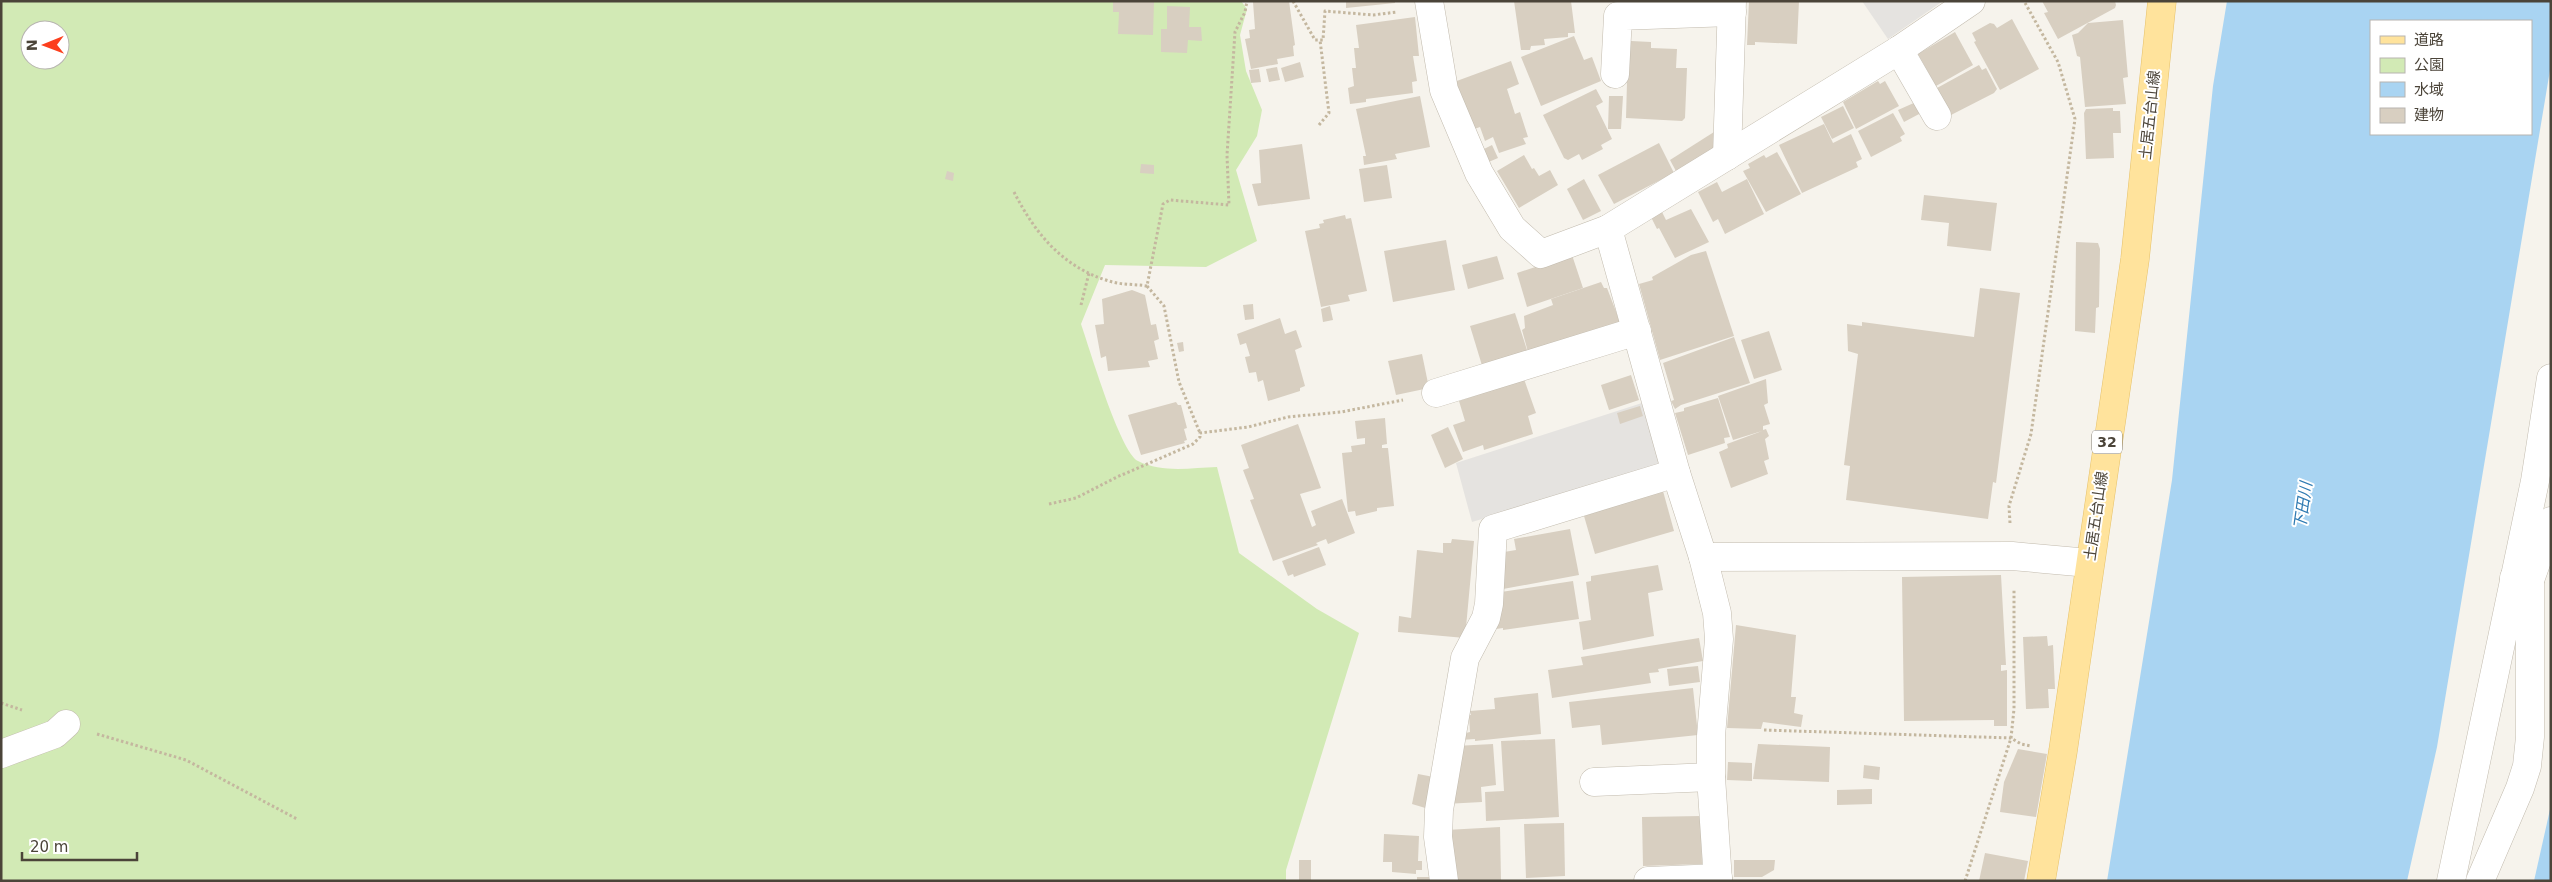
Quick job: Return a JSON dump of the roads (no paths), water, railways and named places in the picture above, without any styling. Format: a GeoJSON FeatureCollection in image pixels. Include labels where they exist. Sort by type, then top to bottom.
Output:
{"type":"FeatureCollection","features":[{"type":"Feature","properties":{"kind":"main road","name":"土居五台山線"},"geometry":{"type":"LineString","coordinates":[[2041,881],[2063,751],[2135,259],[2162,1]]}},
{"type":"Feature","properties":{"kind":"street"},"geometry":{"type":"LineString","coordinates":[[1429,4],[1444,90],[1479,173],[1512,228],[1541,254],[1608,229],[1900,50],[1971,1]]}},
{"type":"Feature","properties":{"kind":"street"},"geometry":{"type":"LineString","coordinates":[[1616,74],[1618,16],[1732,7],[1727,156]]}},
{"type":"Feature","properties":{"kind":"street"},"geometry":{"type":"LineString","coordinates":[[1900,50],[1937,116]]}},
{"type":"Feature","properties":{"kind":"street"},"geometry":{"type":"LineString","coordinates":[[1608,229],[1676,473],[1703,557],[1717,613],[1719,639],[1711,736],[1711,777],[1718,880],[1648,881]]}},
{"type":"Feature","properties":{"kind":"street"},"geometry":{"type":"LineString","coordinates":[[1436,393],[1637,331]]}},
{"type":"Feature","properties":{"kind":"street"},"geometry":{"type":"LineString","coordinates":[[2451,881],[2522,579],[2551,378]]}},
{"type":"Feature","properties":{"kind":"street"},"geometry":{"type":"LineString","coordinates":[[1444,881],[1438,837],[1438,810],[1465,658],[1486,618],[1489,604],[1493,530],[1676,473]]}},
{"type":"Feature","properties":{"kind":"street"},"geometry":{"type":"LineString","coordinates":[[2480,881],[2520,788],[2539,765],[2530,737],[2522,579],[2551,521]]}},
{"type":"Feature","properties":{"kind":"street"},"geometry":{"type":"LineString","coordinates":[[1703,557],[2012,556],[2089,563]]}},
{"type":"Feature","properties":{"kind":"street"},"geometry":{"type":"LineString","coordinates":[[1,754],[55,734],[66,724]]}},
{"type":"Feature","properties":{"kind":"street"},"geometry":{"type":"LineString","coordinates":[[1594,782],[1711,777]]}},
{"type":"Feature","properties":{"kind":"water","name":"下田川"},"geometry":{"type":"Polygon","coordinates":[[[2227,1],[2551,1],[2551,64],[2437,747],[2407,881],[2107,881],[2172,480],[2213,86],[2227,1]]]}},
{"type":"Feature","properties":{"kind":"water"},"geometry":{"type":"Polygon","coordinates":[[[2551,805],[2551,881],[2534,881],[2551,805]]]}}]}
